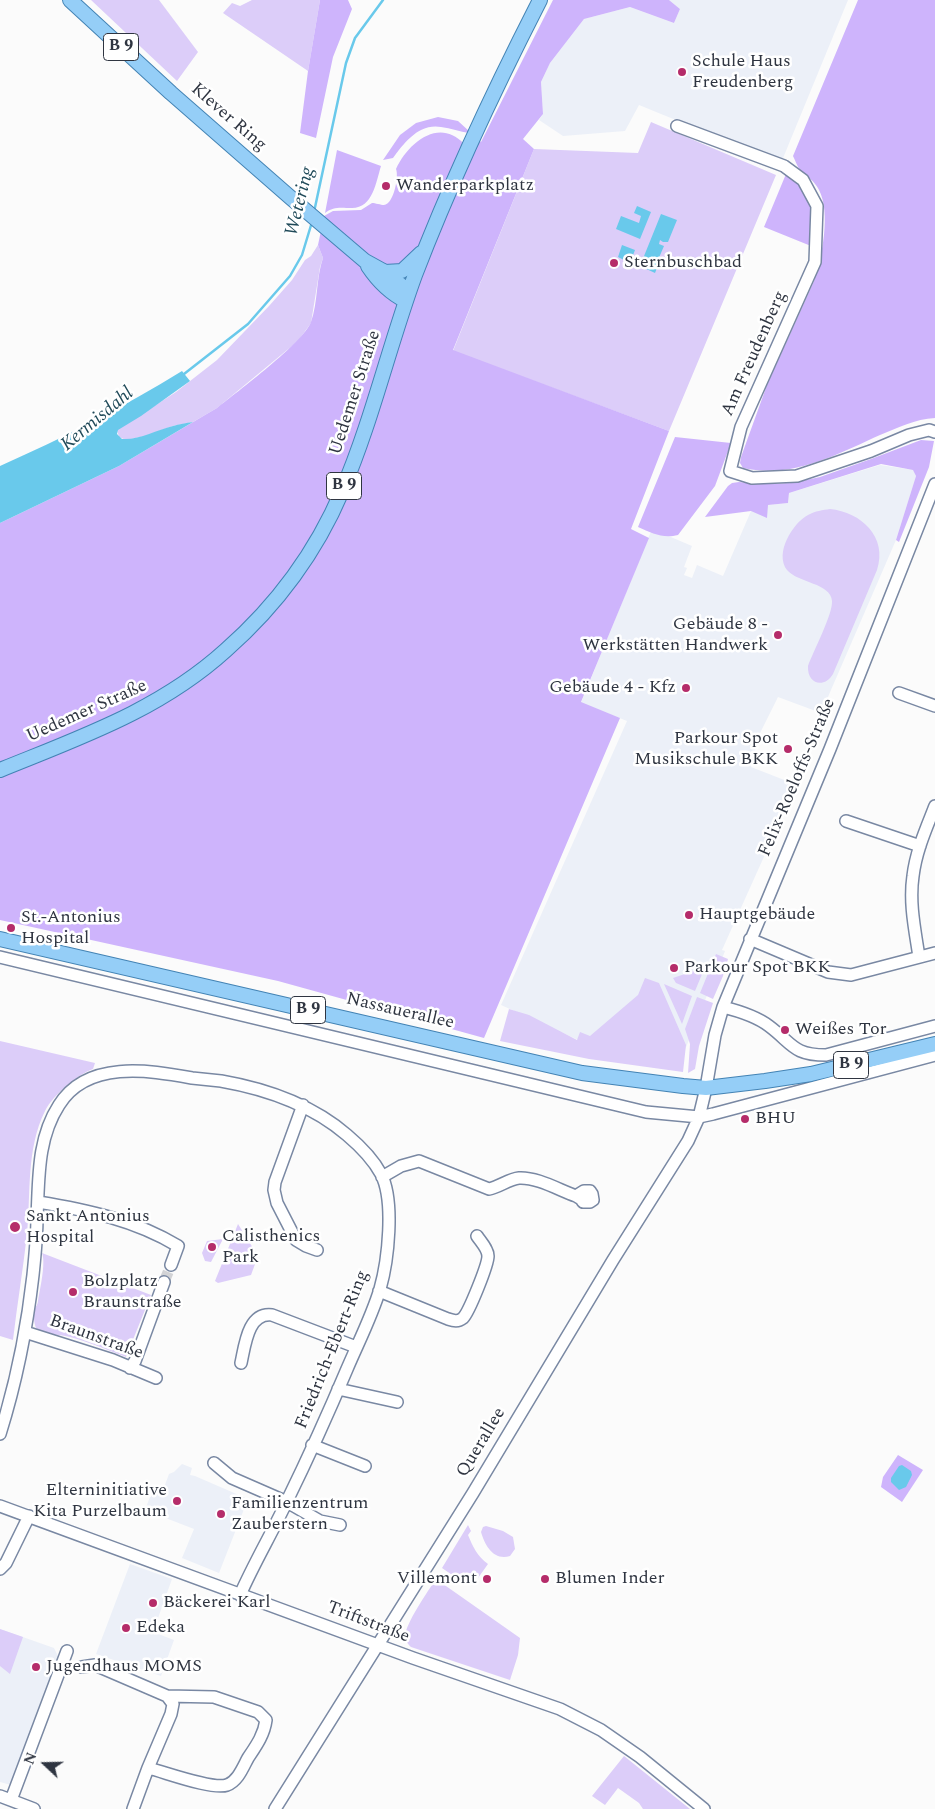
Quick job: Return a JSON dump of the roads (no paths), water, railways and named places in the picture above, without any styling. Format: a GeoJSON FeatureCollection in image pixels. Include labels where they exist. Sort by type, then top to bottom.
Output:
{"type":"FeatureCollection","features":[{"type":"Feature","properties":{"kind":"main road","name":"Klever Ring"},"geometry":{"type":"LineString","coordinates":[[70,0],[171,93],[291,198],[365,261],[385,272],[408,297]]}},
{"type":"Feature","properties":{"kind":"main road","name":"Uedemer Straße"},"geometry":{"type":"LineString","coordinates":[[0,770],[101,730],[155,702],[194,677],[226,650],[277,597],[297,571],[314,545],[341,493],[426,247],[471,140],[540,0]]}},
{"type":"Feature","properties":{"kind":"main road"},"geometry":{"type":"LineString","coordinates":[[385,272],[402,271],[426,247]]}},
{"type":"Feature","properties":{"kind":"main road","name":"Klever Ring"},"geometry":{"type":"LineString","coordinates":[[365,261],[375,276],[394,294],[408,297]]}},
{"type":"Feature","properties":{"kind":"main road","name":"Nassauerallee"},"geometry":{"type":"LineString","coordinates":[[0,939],[582,1074],[706,1088]]}},
{"type":"Feature","properties":{"kind":"main road","name":"B 9"},"geometry":{"type":"LineString","coordinates":[[706,1088],[811,1074],[935,1044]]}},
{"type":"Feature","properties":{"kind":"street","name":"Am Freudenberg"},"geometry":{"type":"LineString","coordinates":[[677,126],[784,166],[803,180],[817,206],[815,262],[741,427],[730,471],[752,478],[797,476],[870,451],[909,435],[929,430],[935,432]]}},
{"type":"Feature","properties":{"kind":"street","name":"Felix-Roeloffs-Straße"},"geometry":{"type":"LineString","coordinates":[[706,1088],[715,1035],[723,1007],[830,749],[935,484]]}},
{"type":"Feature","properties":{"kind":"street"},"geometry":{"type":"LineString","coordinates":[[899,693],[935,706]]}},
{"type":"Feature","properties":{"kind":"street"},"geometry":{"type":"LineString","coordinates":[[920,957],[912,898],[912,877],[920,846],[935,806]]}},
{"type":"Feature","properties":{"kind":"street"},"geometry":{"type":"LineString","coordinates":[[846,821],[920,846]]}},
{"type":"Feature","properties":{"kind":"street"},"geometry":{"type":"LineString","coordinates":[[750,939],[828,972],[851,975],[935,953]]}},
{"type":"Feature","properties":{"kind":"street"},"geometry":{"type":"LineString","coordinates":[[0,957],[646,1112],[697,1121],[935,1055]]}},
{"type":"Feature","properties":{"kind":"street"},"geometry":{"type":"LineString","coordinates":[[723,1007],[748,1014],[768,1026],[787,1043],[801,1052],[812,1055],[826,1055],[935,1026]]}},
{"type":"Feature","properties":{"kind":"street","name":"Friedrich-Ebert-Ring"},"geometry":{"type":"LineString","coordinates":[[0,1434],[25,1332],[35,1253],[42,1147],[48,1124],[60,1103],[71,1091],[88,1080],[122,1070],[142,1070],[222,1081],[270,1093],[303,1105],[337,1125],[355,1141],[382,1177],[387,1199],[387,1254],[379,1291],[338,1389],[287,1502],[240,1595]]}},
{"type":"Feature","properties":{"kind":"street","name":"Querallee"},"geometry":{"type":"LineString","coordinates":[[275,1809],[473,1493],[613,1260],[688,1141],[697,1121],[706,1088]]}},
{"type":"Feature","properties":{"kind":"street"},"geometry":{"type":"LineString","coordinates":[[303,1105],[278,1172],[274,1190],[277,1203],[296,1240],[317,1250]]}},
{"type":"Feature","properties":{"kind":"street"},"geometry":{"type":"LineString","coordinates":[[382,1177],[402,1166],[419,1161],[489,1189],[517,1178],[526,1179],[576,1196]]}},
{"type":"Feature","properties":{"kind":"street"},"geometry":{"type":"LineString","coordinates":[[38,1202],[82,1210],[147,1229],[178,1246],[170,1266]]}},
{"type":"Feature","properties":{"kind":"street"},"geometry":{"type":"LineString","coordinates":[[379,1291],[448,1319],[456,1321],[462,1318],[468,1311],[489,1255],[477,1236]]}},
{"type":"Feature","properties":{"kind":"street"},"geometry":{"type":"LineString","coordinates":[[130,1368],[135,1361],[164,1282]]}},
{"type":"Feature","properties":{"kind":"street"},"geometry":{"type":"LineString","coordinates":[[241,1363],[249,1331],[257,1319],[264,1314],[272,1315],[356,1347]]}},
{"type":"Feature","properties":{"kind":"street","name":"Braunstraße"},"geometry":{"type":"LineString","coordinates":[[25,1332],[113,1360],[156,1378]]}},
{"type":"Feature","properties":{"kind":"street"},"geometry":{"type":"LineString","coordinates":[[338,1389],[397,1402]]}},
{"type":"Feature","properties":{"kind":"street"},"geometry":{"type":"LineString","coordinates":[[312,1445],[364,1466]]}},
{"type":"Feature","properties":{"kind":"street"},"geometry":{"type":"LineString","coordinates":[[214,1463],[232,1478],[287,1502],[320,1521],[340,1525]]}},
{"type":"Feature","properties":{"kind":"street","name":"Triftstraße"},"geometry":{"type":"LineString","coordinates":[[0,1506],[240,1595],[529,1698],[568,1714],[609,1736],[640,1757],[704,1809]]}},
{"type":"Feature","properties":{"kind":"street"},"geometry":{"type":"LineString","coordinates":[[0,1569],[6,1563],[29,1516]]}},
{"type":"Feature","properties":{"kind":"street"},"geometry":{"type":"LineString","coordinates":[[34,1809],[5,1798],[67,1651]]}},
{"type":"Feature","properties":{"kind":"street"},"geometry":{"type":"LineString","coordinates":[[82,1667],[95,1665],[167,1696],[208,1695],[258,1712],[266,1720],[265,1731],[238,1777],[228,1785],[217,1786],[202,1783],[148,1768]]}},
{"type":"Feature","properties":{"kind":"street"},"geometry":{"type":"LineString","coordinates":[[133,1809],[171,1714],[173,1704],[167,1696]]}},
{"type":"Feature","properties":{"kind":"water"},"geometry":{"type":"Polygon","coordinates":[[[637,206],[651,212],[640,239],[616,229],[621,216],[639,223],[641,216],[634,213],[637,206]]]}},
{"type":"Feature","properties":{"kind":"water"},"geometry":{"type":"Polygon","coordinates":[[[661,214],[677,220],[668,242],[660,240],[659,244],[664,246],[655,267],[657,268],[655,273],[640,266],[661,214]]]}},
{"type":"Feature","properties":{"kind":"water"},"geometry":{"type":"Polygon","coordinates":[[[622,245],[635,250],[630,263],[618,257],[622,245]]]}},
{"type":"Feature","properties":{"kind":"water","name":"Kermisdahl"},"geometry":{"type":"Polygon","coordinates":[[[182,371],[190,381],[118,430],[117,434],[122,439],[129,439],[175,425],[193,422],[119,466],[0,523],[0,466],[93,422],[182,371]]]}},
{"type":"Feature","properties":{"kind":"water"},"geometry":{"type":"Polygon","coordinates":[[[902,1465],[911,1471],[912,1475],[906,1487],[899,1490],[891,1482],[891,1478],[899,1466],[902,1465]]]}},
{"type":"Feature","properties":{"kind":"waterway","name":"Wetering"},"geometry":{"type":"LineString","coordinates":[[314,212],[346,63],[355,38],[383,0]]}},
{"type":"Feature","properties":{"kind":"waterway","name":"Wetering"},"geometry":{"type":"LineString","coordinates":[[184,374],[248,324],[290,276],[302,255],[312,222]]}},
{"type":"Feature","properties":{"kind":"tunnel"},"geometry":{"type":"LineString","coordinates":[[164,1282],[171,1265]]}},
{"type":"Feature","properties":{"kind":"place","name":"Schule Haus Freudenberg"},"geometry":{"type":"Point","coordinates":[682,72]}},
{"type":"Feature","properties":{"kind":"place","name":"Wanderparkplatz"},"geometry":{"type":"Point","coordinates":[386,186]}},
{"type":"Feature","properties":{"kind":"place","name":"Sternbuschbad"},"geometry":{"type":"Point","coordinates":[614,263]}},
{"type":"Feature","properties":{"kind":"place","name":"Gebäude 8 - Werkstätten Handwerk"},"geometry":{"type":"Point","coordinates":[778,635]}},
{"type":"Feature","properties":{"kind":"place","name":"Gebäude 4 - Kfz"},"geometry":{"type":"Point","coordinates":[686,688]}},
{"type":"Feature","properties":{"kind":"place","name":"Parkour Spot Musikschule BKK"},"geometry":{"type":"Point","coordinates":[788,749]}},
{"type":"Feature","properties":{"kind":"place","name":"Hauptgebäude"},"geometry":{"type":"Point","coordinates":[689,915]}},
{"type":"Feature","properties":{"kind":"place","name":"St.-Antonius Hospital"},"geometry":{"type":"Point","coordinates":[11,928]}},
{"type":"Feature","properties":{"kind":"place","name":"Parkour Spot BKK"},"geometry":{"type":"Point","coordinates":[674,968]}},
{"type":"Feature","properties":{"kind":"place","name":"Weißes Tor"},"geometry":{"type":"Point","coordinates":[785,1030]}},
{"type":"Feature","properties":{"kind":"place","name":"BHU"},"geometry":{"type":"Point","coordinates":[745,1119]}},
{"type":"Feature","properties":{"kind":"place","name":"Sankt Antonius Hospital"},"geometry":{"type":"Point","coordinates":[15,1227]}},
{"type":"Feature","properties":{"kind":"place","name":"Calisthenics Park"},"geometry":{"type":"Point","coordinates":[212,1247]}},
{"type":"Feature","properties":{"kind":"place","name":"Bolzplatz Braunstraße"},"geometry":{"type":"Point","coordinates":[73,1292]}},
{"type":"Feature","properties":{"kind":"place","name":"Elterninitiative Kita Purzelbaum"},"geometry":{"type":"Point","coordinates":[177,1501]}},
{"type":"Feature","properties":{"kind":"place","name":"Familienzentrum Zauberstern"},"geometry":{"type":"Point","coordinates":[221,1514]}},
{"type":"Feature","properties":{"kind":"place","name":"Villemont"},"geometry":{"type":"Point","coordinates":[487,1579]}},
{"type":"Feature","properties":{"kind":"place","name":"Blumen Inder"},"geometry":{"type":"Point","coordinates":[545,1579]}},
{"type":"Feature","properties":{"kind":"place","name":"Bäckerei Karl"},"geometry":{"type":"Point","coordinates":[153,1603]}},
{"type":"Feature","properties":{"kind":"place","name":"Edeka"},"geometry":{"type":"Point","coordinates":[126,1628]}},
{"type":"Feature","properties":{"kind":"place","name":"Jugendhaus MOMS"},"geometry":{"type":"Point","coordinates":[36,1667]}}]}
